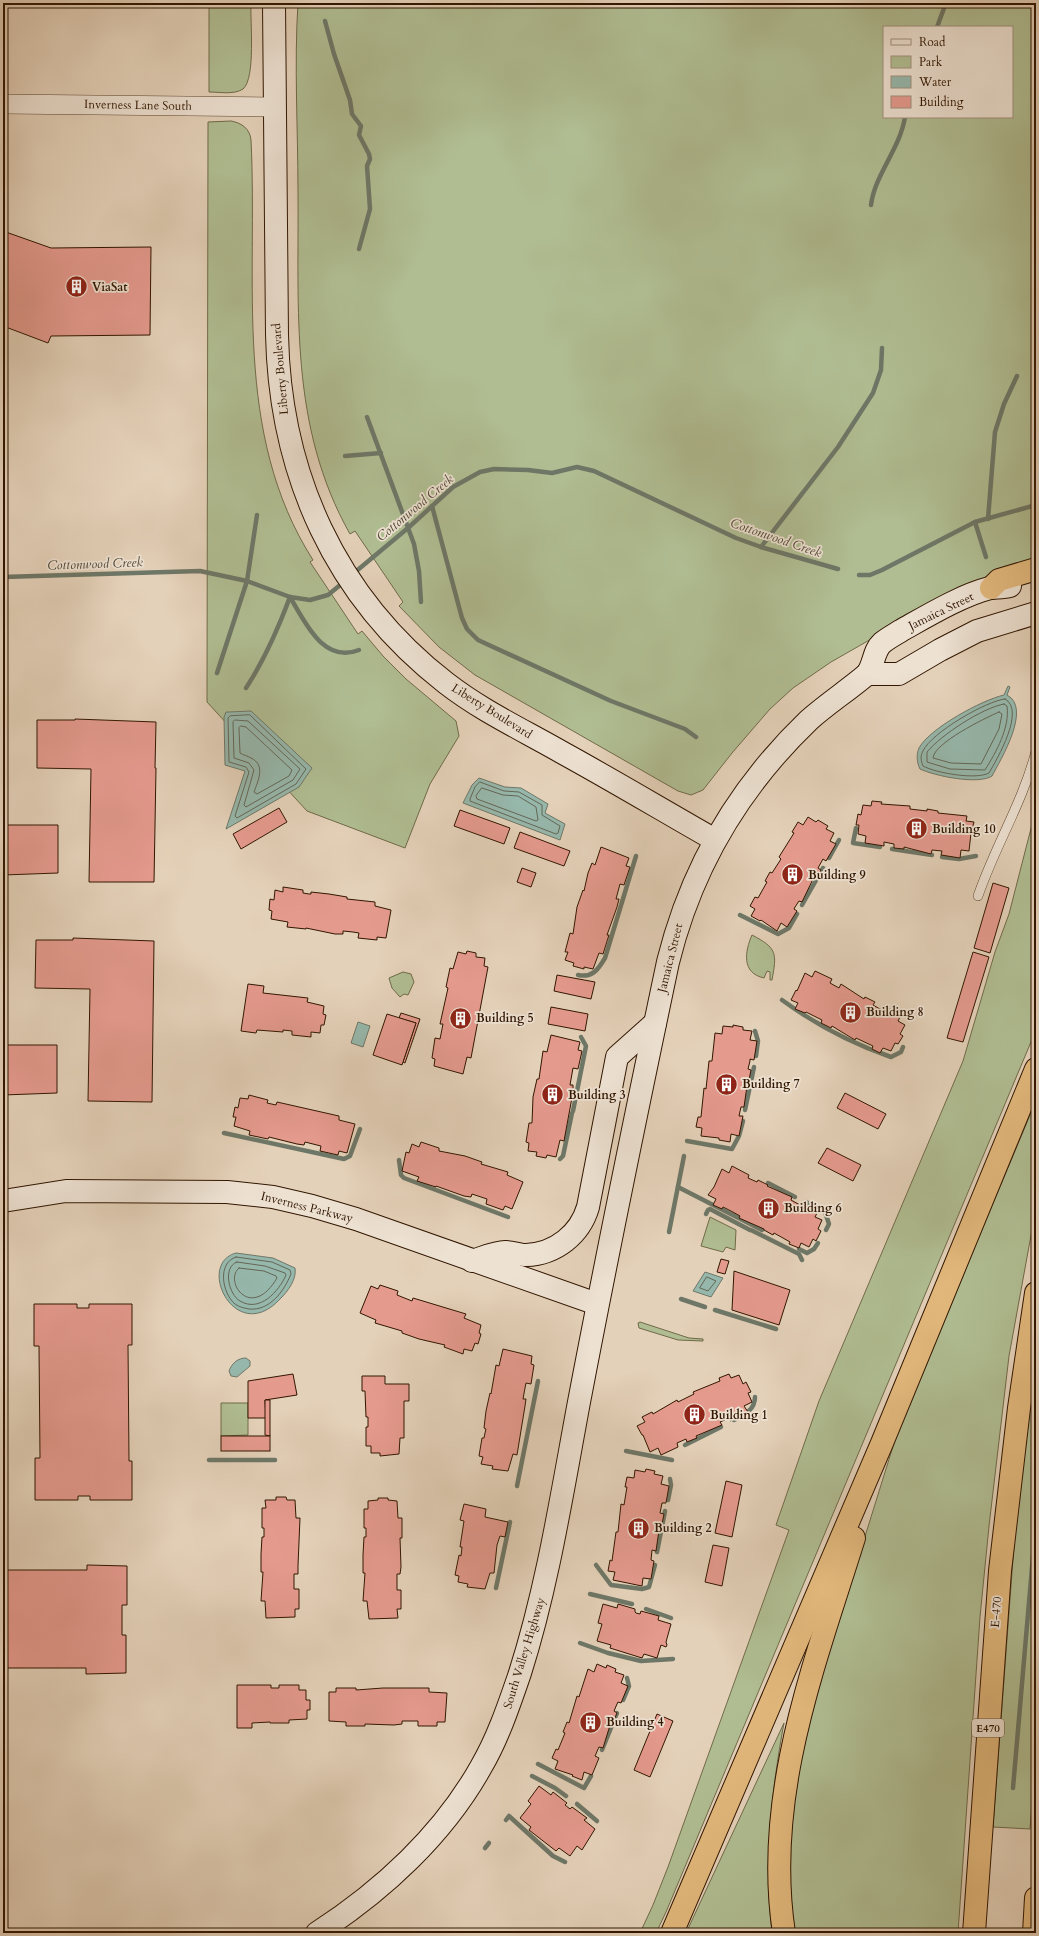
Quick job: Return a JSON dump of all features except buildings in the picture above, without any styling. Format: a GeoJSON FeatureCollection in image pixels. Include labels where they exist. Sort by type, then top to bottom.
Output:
{"type":"FeatureCollection","features":[{"type":"Feature","properties":{"kind":"highway"},"geometry":{"type":"LineString","coordinates":[[990,588],[999,580],[1036,569]]}},
{"type":"Feature","properties":{"kind":"highway"},"geometry":{"type":"LineString","coordinates":[[672,1933],[882,1443],[1036,1069]]}},
{"type":"Feature","properties":{"kind":"highway","name":"E-470"},"geometry":{"type":"LineString","coordinates":[[974,1933],[1000,1571],[1019,1408],[1036,1293]]}},
{"type":"Feature","properties":{"kind":"highway"},"geometry":{"type":"LineString","coordinates":[[784,1933],[781,1902],[780,1848],[782,1811],[791,1750],[801,1706],[857,1529],[882,1443]]}},
{"type":"Feature","properties":{"kind":"highway"},"geometry":{"type":"LineString","coordinates":[[1034,1933],[1036,1898]]}},
{"type":"Feature","properties":{"kind":"main road","name":"Liberty Boulevard"},"geometry":{"type":"LineString","coordinates":[[274,3],[277,341],[281,398],[288,436],[301,482],[316,521],[354,584],[380,619],[427,667],[475,703],[715,840]]}},
{"type":"Feature","properties":{"kind":"main road","name":"Jamaica Street"},"geometry":{"type":"LineString","coordinates":[[597,1304],[655,1023],[677,928],[699,872],[715,840],[740,798],[774,756],[818,712],[867,674],[881,644],[941,609],[990,588],[1003,588],[1036,578]]}},
{"type":"Feature","properties":{"kind":"main road"},"geometry":{"type":"LineString","coordinates":[[867,674],[899,674],[967,636],[996,624],[1036,613]]}},
{"type":"Feature","properties":{"kind":"main road"},"geometry":{"type":"LineString","coordinates":[[472,1261],[505,1252],[527,1255],[545,1252],[562,1243],[578,1229],[588,1207],[618,1057],[655,1023]]}},
{"type":"Feature","properties":{"kind":"main road","name":"Inverness Parkway"},"geometry":{"type":"LineString","coordinates":[[3,1201],[66,1191],[209,1192],[255,1194],[292,1201],[339,1214],[597,1304]]}},
{"type":"Feature","properties":{"kind":"main road","name":"South Valley Highway"},"geometry":{"type":"LineString","coordinates":[[317,1933],[338,1920],[380,1885],[417,1851],[462,1797],[478,1772],[491,1747],[514,1690],[530,1641],[541,1599],[563,1494],[597,1304]]}},
{"type":"Feature","properties":{"kind":"street","name":"Inverness Lane South"},"geometry":{"type":"LineString","coordinates":[[3,104],[274,107]]}},
{"type":"Feature","properties":{"kind":"lane"},"geometry":{"type":"LineString","coordinates":[[978,896],[991,862],[1025,788],[1036,751]]}},
{"type":"Feature","properties":{"kind":"green space"},"geometry":{"type":"Polygon","coordinates":[[[209,3],[251,3],[252,49],[250,73],[247,83],[243,89],[239,91],[231,93],[209,92],[209,3]]]}},
{"type":"Feature","properties":{"kind":"green space"},"geometry":{"type":"Polygon","coordinates":[[[298,3],[1036,3],[1036,564],[873,638],[831,662],[793,688],[770,709],[732,753],[703,790],[691,795],[678,791],[475,675],[439,647],[399,606],[403,602],[355,531],[350,534],[330,493],[316,452],[307,409],[299,323],[296,73],[298,3]]]}},
{"type":"Feature","properties":{"kind":"green space"},"geometry":{"type":"Polygon","coordinates":[[[231,121],[239,123],[245,127],[251,140],[252,302],[254,356],[260,409],[270,461],[287,511],[313,560],[310,562],[358,634],[362,631],[383,656],[406,679],[456,721],[459,736],[430,784],[405,848],[307,811],[207,702],[208,122],[231,121]]]}},
{"type":"Feature","properties":{"kind":"green space"},"geometry":{"type":"Polygon","coordinates":[[[1036,809],[1036,1030],[666,1912],[656,1933],[640,1933],[668,1867],[789,1530],[776,1525],[819,1401],[963,1061],[995,952],[1009,914],[1036,809]]]}},
{"type":"Feature","properties":{"kind":"green space"},"geometry":{"type":"Polygon","coordinates":[[[752,935],[771,948],[773,952],[774,963],[772,980],[770,980],[770,972],[767,971],[764,978],[751,971],[748,966],[747,954],[752,935]]]}},
{"type":"Feature","properties":{"kind":"green space"},"geometry":{"type":"Polygon","coordinates":[[[403,972],[411,974],[414,982],[408,995],[404,994],[400,997],[392,988],[389,978],[403,972]]]}},
{"type":"Feature","properties":{"kind":"green space"},"geometry":{"type":"Polygon","coordinates":[[[1036,1101],[1036,1208],[1009,1356],[989,1526],[980,1617],[958,1933],[791,1933],[788,1861],[801,1742],[900,1424],[1036,1101]]]}},
{"type":"Feature","properties":{"kind":"green space"},"geometry":{"type":"Polygon","coordinates":[[[710,1217],[736,1230],[735,1250],[726,1247],[723,1252],[701,1246],[710,1217]]]}},
{"type":"Feature","properties":{"kind":"green space"},"geometry":{"type":"Polygon","coordinates":[[[640,1322],[689,1338],[703,1339],[703,1341],[678,1340],[639,1328],[638,1323],[640,1322]]]}},
{"type":"Feature","properties":{"kind":"green space"},"geometry":{"type":"Polygon","coordinates":[[[1036,1361],[1036,1749],[1030,1829],[993,1827],[1016,1519],[1036,1361]]]}},
{"type":"Feature","properties":{"kind":"green space"},"geometry":{"type":"Polygon","coordinates":[[[221,1403],[248,1403],[248,1435],[221,1436],[221,1403]]]}},
{"type":"Feature","properties":{"kind":"green space"},"geometry":{"type":"Polygon","coordinates":[[[784,1723],[772,1801],[770,1828],[769,1880],[772,1933],[686,1933],[784,1723]]]}},
{"type":"Feature","properties":{"kind":"water"},"geometry":{"type":"Polygon","coordinates":[[[1008,686],[1010,687],[1007,695],[1014,702],[1016,722],[1002,758],[992,776],[986,779],[967,780],[946,777],[920,769],[917,753],[925,740],[957,716],[994,698],[1004,695],[1008,686]]]}},
{"type":"Feature","properties":{"kind":"water"},"geometry":{"type":"Polygon","coordinates":[[[251,711],[312,768],[299,787],[226,829],[245,771],[225,765],[224,717],[226,712],[251,711]]]}},
{"type":"Feature","properties":{"kind":"water"},"geometry":{"type":"Polygon","coordinates":[[[479,778],[505,787],[521,788],[548,804],[545,813],[565,824],[560,840],[463,803],[472,785],[479,778]]]}},
{"type":"Feature","properties":{"kind":"water"},"geometry":{"type":"Polygon","coordinates":[[[358,1022],[370,1026],[363,1047],[351,1043],[358,1022]]]}},
{"type":"Feature","properties":{"kind":"water"},"geometry":{"type":"Polygon","coordinates":[[[236,1253],[273,1258],[295,1268],[295,1276],[289,1288],[281,1298],[264,1311],[249,1314],[236,1309],[226,1298],[220,1285],[219,1272],[224,1260],[236,1253]]]}},
{"type":"Feature","properties":{"kind":"water"},"geometry":{"type":"Polygon","coordinates":[[[705,1272],[723,1278],[711,1297],[693,1291],[705,1272]]]}},
{"type":"Feature","properties":{"kind":"water"},"geometry":{"type":"Polygon","coordinates":[[[246,1358],[250,1361],[250,1366],[237,1377],[231,1376],[229,1371],[234,1363],[240,1359],[246,1358]]]}},
{"type":"Feature","properties":{"kind":"waterway"},"geometry":{"type":"LineString","coordinates":[[937,26],[946,3]]}},
{"type":"Feature","properties":{"kind":"waterway"},"geometry":{"type":"LineString","coordinates":[[325,21],[334,54],[350,100],[352,114],[361,126],[359,135],[370,159],[367,166],[370,209],[359,249]]}},
{"type":"Feature","properties":{"kind":"waterway"},"geometry":{"type":"LineString","coordinates":[[871,205],[877,183],[898,140],[905,118]]}},
{"type":"Feature","properties":{"kind":"waterway"},"geometry":{"type":"LineString","coordinates":[[761,547],[838,447],[873,393],[881,370],[882,348]]}},
{"type":"Feature","properties":{"kind":"waterway"},"geometry":{"type":"LineString","coordinates":[[988,519],[995,432],[1004,404],[1017,376]]}},
{"type":"Feature","properties":{"kind":"waterway"},"geometry":{"type":"LineString","coordinates":[[367,417],[414,544],[419,571],[421,602]]}},
{"type":"Feature","properties":{"kind":"waterway"},"geometry":{"type":"LineString","coordinates":[[345,456],[381,453]]}},
{"type":"Feature","properties":{"kind":"waterway","name":"Cottonwood Creek"},"geometry":{"type":"LineString","coordinates":[[354,573],[408,528],[453,487],[480,472],[494,469],[528,470],[552,473],[577,467],[594,471],[736,538],[761,547],[838,569]]}},
{"type":"Feature","properties":{"kind":"waterway","name":"Cottonwood Creek"},"geometry":{"type":"LineString","coordinates":[[859,575],[870,575],[882,570],[975,522],[1036,505]]}},
{"type":"Feature","properties":{"kind":"waterway"},"geometry":{"type":"LineString","coordinates":[[432,506],[462,618],[467,629],[478,640],[611,701],[685,729],[696,737]]}},
{"type":"Feature","properties":{"kind":"waterway"},"geometry":{"type":"LineString","coordinates":[[217,673],[247,581],[257,515]]}},
{"type":"Feature","properties":{"kind":"waterway"},"geometry":{"type":"LineString","coordinates":[[975,522],[986,557]]}},
{"type":"Feature","properties":{"kind":"waterway","name":"Cottonwood Creek"},"geometry":{"type":"LineString","coordinates":[[3,577],[200,571],[247,581],[290,597],[310,600],[328,595],[345,581]]}},
{"type":"Feature","properties":{"kind":"waterway"},"geometry":{"type":"LineString","coordinates":[[290,597],[309,628],[325,646],[335,651],[346,653],[359,650]]}},
{"type":"Feature","properties":{"kind":"waterway"},"geometry":{"type":"LineString","coordinates":[[246,688],[271,644],[290,597]]}},
{"type":"Feature","properties":{"kind":"waterway"},"geometry":{"type":"LineString","coordinates":[[856,828],[853,843],[880,847]]}},
{"type":"Feature","properties":{"kind":"waterway"},"geometry":{"type":"LineString","coordinates":[[829,858],[839,840]]}},
{"type":"Feature","properties":{"kind":"waterway"},"geometry":{"type":"LineString","coordinates":[[892,849],[932,855]]}},
{"type":"Feature","properties":{"kind":"waterway"},"geometry":{"type":"LineString","coordinates":[[578,975],[583,976],[591,974],[600,966],[605,958],[636,856]]}},
{"type":"Feature","properties":{"kind":"waterway"},"geometry":{"type":"LineString","coordinates":[[942,857],[959,859],[976,856]]}},
{"type":"Feature","properties":{"kind":"waterway"},"geometry":{"type":"LineString","coordinates":[[802,905],[823,868]]}},
{"type":"Feature","properties":{"kind":"waterway"},"geometry":{"type":"LineString","coordinates":[[740,915],[778,934],[789,928],[797,914]]}},
{"type":"Feature","properties":{"kind":"waterway"},"geometry":{"type":"LineString","coordinates":[[782,1000],[835,1033],[877,1052],[891,1057],[901,1052],[903,1047]]}},
{"type":"Feature","properties":{"kind":"waterway"},"geometry":{"type":"LineString","coordinates":[[755,1031],[758,1041],[756,1056]]}},
{"type":"Feature","properties":{"kind":"waterway"},"geometry":{"type":"LineString","coordinates":[[573,1111],[586,1046],[581,1037]]}},
{"type":"Feature","properties":{"kind":"waterway"},"geometry":{"type":"LineString","coordinates":[[745,1110],[754,1067]]}},
{"type":"Feature","properties":{"kind":"waterway"},"geometry":{"type":"LineString","coordinates":[[560,1159],[563,1156],[572,1113]]}},
{"type":"Feature","properties":{"kind":"waterway"},"geometry":{"type":"LineString","coordinates":[[687,1141],[732,1149],[739,1136],[743,1121]]}},
{"type":"Feature","properties":{"kind":"waterway"},"geometry":{"type":"LineString","coordinates":[[224,1133],[344,1159],[350,1156],[360,1129]]}},
{"type":"Feature","properties":{"kind":"waterway"},"geometry":{"type":"LineString","coordinates":[[669,1232],[684,1156]]}},
{"type":"Feature","properties":{"kind":"waterway"},"geometry":{"type":"LineString","coordinates":[[399,1160],[401,1175],[404,1178],[508,1217]]}},
{"type":"Feature","properties":{"kind":"waterway"},"geometry":{"type":"LineString","coordinates":[[768,1183],[795,1197]]}},
{"type":"Feature","properties":{"kind":"waterway"},"geometry":{"type":"LineString","coordinates":[[678,1187],[762,1230]]}},
{"type":"Feature","properties":{"kind":"waterway"},"geometry":{"type":"LineString","coordinates":[[806,1202],[825,1212],[829,1224],[826,1230]]}},
{"type":"Feature","properties":{"kind":"waterway"},"geometry":{"type":"LineString","coordinates":[[706,1214],[710,1209],[750,1230]]}},
{"type":"Feature","properties":{"kind":"waterway"},"geometry":{"type":"LineString","coordinates":[[751,1230],[799,1254],[802,1260]]}},
{"type":"Feature","properties":{"kind":"waterway"},"geometry":{"type":"LineString","coordinates":[[799,1249],[807,1253],[814,1249],[818,1243]]}},
{"type":"Feature","properties":{"kind":"waterway"},"geometry":{"type":"LineString","coordinates":[[681,1299],[705,1307]]}},
{"type":"Feature","properties":{"kind":"waterway"},"geometry":{"type":"LineString","coordinates":[[715,1310],[776,1329]]}},
{"type":"Feature","properties":{"kind":"waterway"},"geometry":{"type":"LineString","coordinates":[[517,1486],[538,1381]]}},
{"type":"Feature","properties":{"kind":"waterway"},"geometry":{"type":"LineString","coordinates":[[734,1420],[751,1409],[755,1402],[755,1397]]}},
{"type":"Feature","properties":{"kind":"waterway"},"geometry":{"type":"LineString","coordinates":[[685,1445],[721,1427]]}},
{"type":"Feature","properties":{"kind":"waterway"},"geometry":{"type":"LineString","coordinates":[[626,1451],[672,1460]]}},
{"type":"Feature","properties":{"kind":"waterway"},"geometry":{"type":"LineString","coordinates":[[209,1460],[275,1460]]}},
{"type":"Feature","properties":{"kind":"waterway"},"geometry":{"type":"LineString","coordinates":[[668,1500],[671,1485],[670,1479]]}},
{"type":"Feature","properties":{"kind":"waterway"},"geometry":{"type":"LineString","coordinates":[[657,1552],[665,1511]]}},
{"type":"Feature","properties":{"kind":"waterway"},"geometry":{"type":"LineString","coordinates":[[1013,1788],[1036,1521]]}},
{"type":"Feature","properties":{"kind":"waterway"},"geometry":{"type":"LineString","coordinates":[[496,1588],[510,1522]]}},
{"type":"Feature","properties":{"kind":"waterway"},"geometry":{"type":"LineString","coordinates":[[596,1565],[611,1585],[642,1589],[649,1587],[655,1565]]}},
{"type":"Feature","properties":{"kind":"waterway"},"geometry":{"type":"LineString","coordinates":[[590,1594],[632,1604]]}},
{"type":"Feature","properties":{"kind":"waterway"},"geometry":{"type":"LineString","coordinates":[[646,1609],[671,1618]]}},
{"type":"Feature","properties":{"kind":"waterway"},"geometry":{"type":"LineString","coordinates":[[580,1643],[608,1653],[641,1661],[673,1659]]}},
{"type":"Feature","properties":{"kind":"waterway"},"geometry":{"type":"LineString","coordinates":[[623,1700],[629,1686],[627,1678]]}},
{"type":"Feature","properties":{"kind":"waterway"},"geometry":{"type":"LineString","coordinates":[[602,1750],[617,1713]]}},
{"type":"Feature","properties":{"kind":"waterway"},"geometry":{"type":"LineString","coordinates":[[538,1764],[584,1788],[591,1776]]}},
{"type":"Feature","properties":{"kind":"waterway"},"geometry":{"type":"LineString","coordinates":[[532,1776],[555,1788],[566,1796]]}},
{"type":"Feature","properties":{"kind":"waterway"},"geometry":{"type":"LineString","coordinates":[[577,1804],[597,1821]]}},
{"type":"Feature","properties":{"kind":"waterway"},"geometry":{"type":"LineString","coordinates":[[506,1820],[509,1816],[553,1856],[565,1862]]}},
{"type":"Feature","properties":{"kind":"waterway"},"geometry":{"type":"LineString","coordinates":[[485,1848],[489,1843]]}},
{"type":"Feature","properties":{"kind":"place","name":"ViaSat"},"geometry":{"type":"Point","coordinates":[77,287]}},
{"type":"Feature","properties":{"kind":"place","name":"Building 10"},"geometry":{"type":"Point","coordinates":[916,829]}},
{"type":"Feature","properties":{"kind":"place","name":"Building 9"},"geometry":{"type":"Point","coordinates":[793,875]}},
{"type":"Feature","properties":{"kind":"place","name":"Building 8"},"geometry":{"type":"Point","coordinates":[851,1012]}},
{"type":"Feature","properties":{"kind":"place","name":"Building 5"},"geometry":{"type":"Point","coordinates":[461,1018]}},
{"type":"Feature","properties":{"kind":"place","name":"Building 7"},"geometry":{"type":"Point","coordinates":[727,1084]}},
{"type":"Feature","properties":{"kind":"place","name":"Building 3"},"geometry":{"type":"Point","coordinates":[553,1095]}},
{"type":"Feature","properties":{"kind":"place","name":"Building 6"},"geometry":{"type":"Point","coordinates":[769,1208]}},
{"type":"Feature","properties":{"kind":"place","name":"Building 1"},"geometry":{"type":"Point","coordinates":[694,1415]}},
{"type":"Feature","properties":{"kind":"place","name":"Building 2"},"geometry":{"type":"Point","coordinates":[639,1528]}},
{"type":"Feature","properties":{"kind":"place","name":"Building 4"},"geometry":{"type":"Point","coordinates":[590,1722]}}]}
